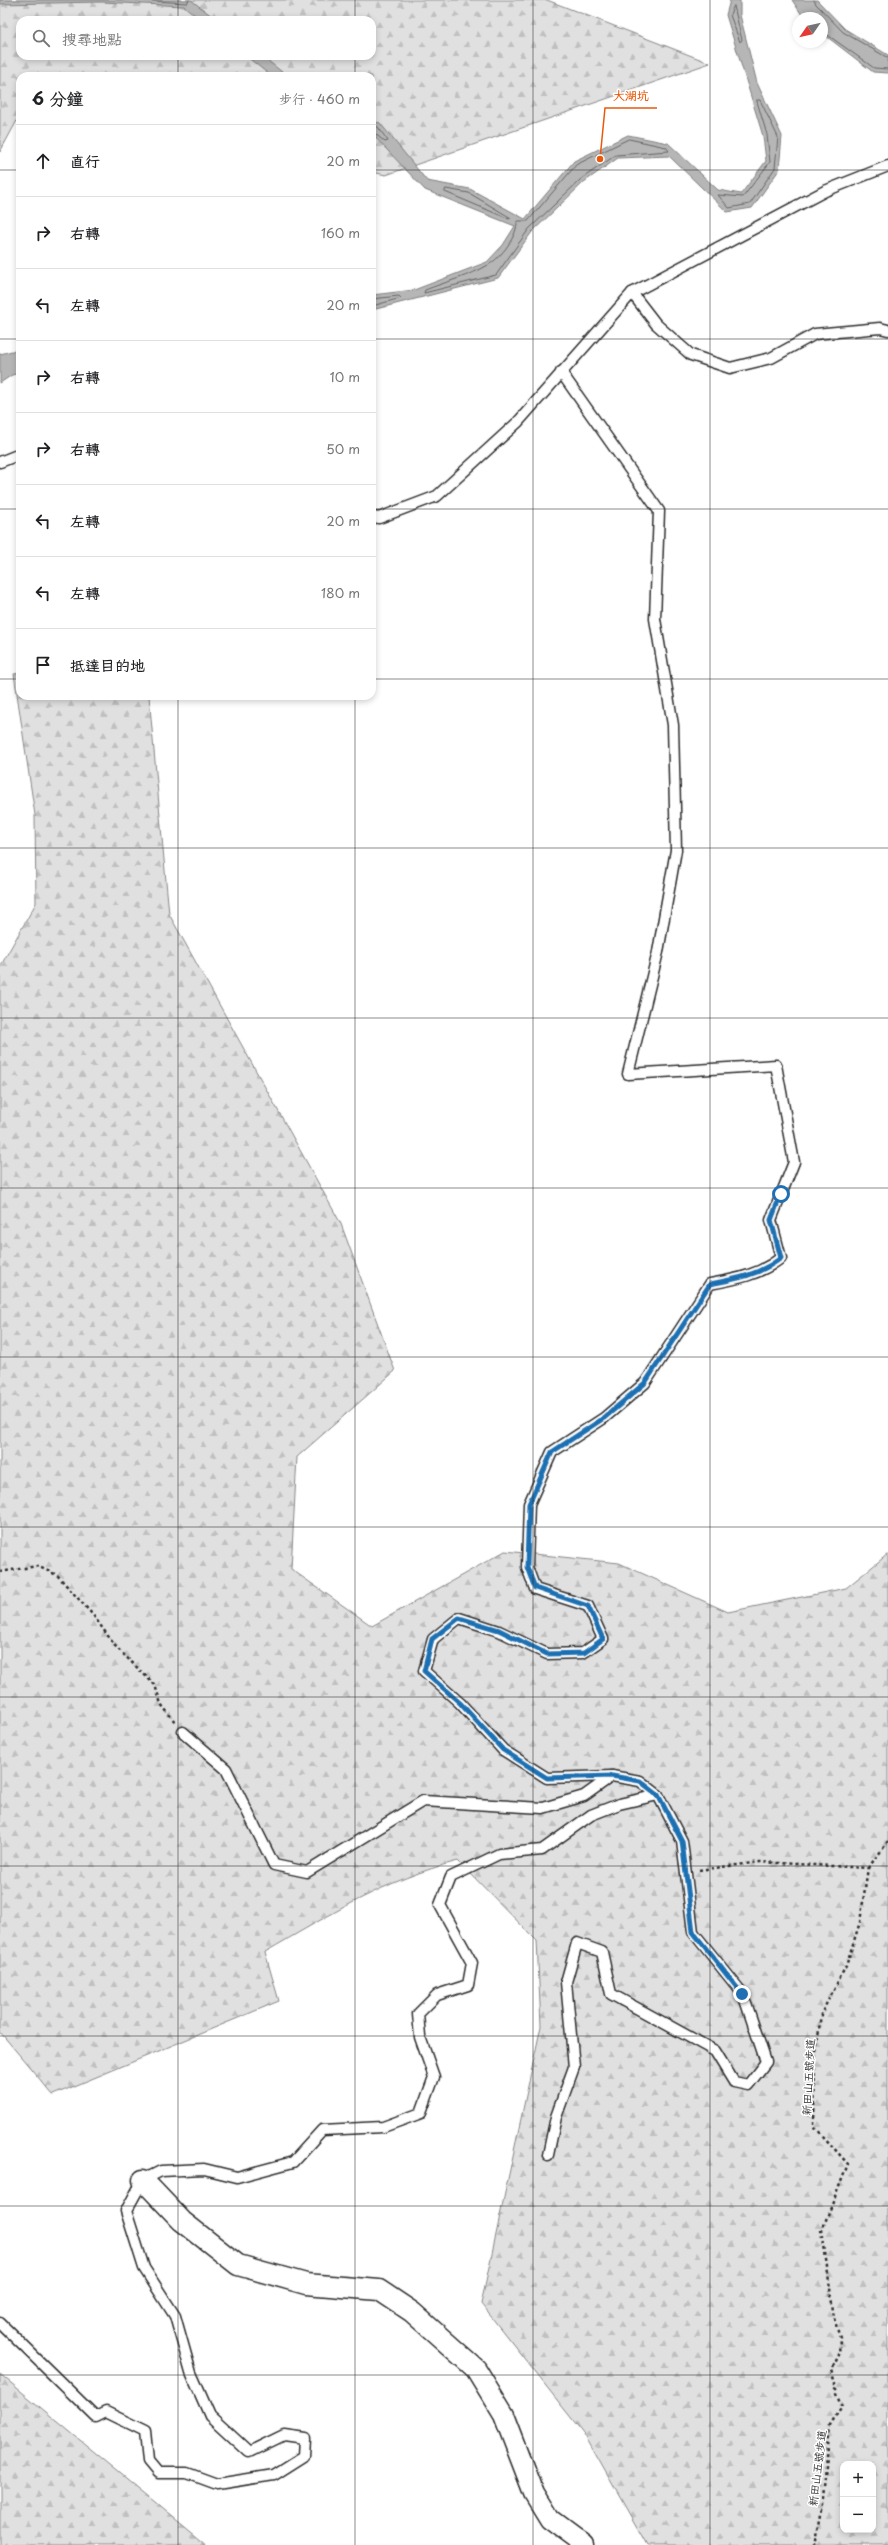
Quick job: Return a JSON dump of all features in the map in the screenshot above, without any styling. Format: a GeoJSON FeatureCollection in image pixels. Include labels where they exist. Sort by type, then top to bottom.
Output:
{"type":"FeatureCollection","features":[{"type":"Feature","properties":{"kind":"street"},"geometry":{"type":"LineString","coordinates":[[144,2180],[182,2221],[238,2265],[306,2284],[379,2290],[412,2312],[476,2369],[504,2415],[534,2493],[550,2519],[585,2545]]}},
{"type":"Feature","properties":{"kind":"lane"},"geometry":{"type":"LineString","coordinates":[[376,518],[379,518],[437,496],[518,422],[632,293],[825,191],[888,166]]}},
{"type":"Feature","properties":{"kind":"lane"},"geometry":{"type":"LineString","coordinates":[[632,293],[656,324],[691,355],[730,368],[771,358],[815,334],[880,328],[888,330]]}},
{"type":"Feature","properties":{"kind":"lane"},"geometry":{"type":"LineString","coordinates":[[548,2155],[556,2117],[574,2067],[566,1982],[577,1943],[602,1952],[611,1994],[715,2051],[734,2082],[748,2086],[766,2062],[742,1994],[693,1932],[682,1841],[658,1795],[640,1781],[612,1776],[547,1778],[503,1750],[460,1703],[424,1671],[432,1639],[459,1618],[499,1630],[547,1654],[584,1653],[603,1639],[588,1606],[535,1588],[527,1567],[529,1504],[552,1452],[604,1418],[645,1383],[710,1284],[748,1277],[768,1268],[781,1258],[771,1220],[794,1162],[776,1064],[628,1074],[658,952],[676,850],[673,725],[655,620],[659,511],[561,372]]}},
{"type":"Feature","properties":{"kind":"lane"},"geometry":{"type":"LineString","coordinates":[[0,462],[16,456]]}},
{"type":"Feature","properties":{"kind":"lane"},"geometry":{"type":"LineString","coordinates":[[183,1732],[226,1769],[274,1865],[307,1872],[423,1802],[543,1808],[584,1796],[612,1776]]}},
{"type":"Feature","properties":{"kind":"lane"},"geometry":{"type":"LineString","coordinates":[[0,2323],[96,2417],[106,2412],[145,2431],[148,2461],[158,2473],[187,2473],[217,2484],[274,2475],[304,2456],[305,2438],[284,2435],[249,2452],[210,2416],[191,2373],[175,2316],[144,2268],[126,2211],[144,2180],[161,2171],[204,2168],[236,2177],[293,2162],[322,2130],[383,2127],[421,2113],[434,2077],[420,2037],[418,2014],[437,1995],[468,1985],[472,1963],[440,1905],[451,1876],[499,1854],[542,1850],[591,1815],[619,1804],[658,1795]]}},
{"type":"Feature","properties":{"kind":"path"},"geometry":{"type":"LineString","coordinates":[[0,1572],[37,1566],[57,1575],[93,1616],[116,1647],[155,1686],[161,1704],[183,1732]]}},
{"type":"Feature","properties":{"kind":"path"},"geometry":{"type":"LineString","coordinates":[[686,1872],[760,1862],[868,1868],[888,1842]]}},
{"type":"Feature","properties":{"kind":"path","name":"新田山五號步道"},"geometry":{"type":"LineString","coordinates":[[814,2545],[823,2498],[830,2426],[842,2407],[836,2394],[836,2382],[832,2369],[839,2355],[840,2338],[834,2318],[822,2230],[848,2164],[814,2126],[815,2060],[821,2014],[846,1966],[860,1922],[868,1868]]}},
{"type":"Feature","properties":{"kind":"green space"},"geometry":{"type":"Polygon","coordinates":[[[0,0],[547,0],[710,63],[386,175],[376,173],[376,72],[16,72],[16,122],[0,152],[0,0]]]}},
{"type":"Feature","properties":{"kind":"green space"},"geometry":{"type":"Polygon","coordinates":[[[14,674],[16,674],[16,687],[14,674]]]}},
{"type":"Feature","properties":{"kind":"green space"},"geometry":{"type":"Polygon","coordinates":[[[18,700],[149,700],[169,914],[341,1224],[395,1371],[297,1457],[291,1569],[372,1626],[505,1551],[619,1563],[728,1612],[846,1588],[888,1554],[888,2545],[647,2545],[584,2434],[481,2304],[541,2026],[537,1941],[458,1861],[406,1878],[382,1888],[335,1912],[265,1952],[279,2001],[53,2095],[0,2032],[0,967],[36,903],[35,815],[18,700]]]}},
{"type":"Feature","properties":{"kind":"green space"},"geometry":{"type":"Polygon","coordinates":[[[0,2374],[207,2545],[0,2545],[0,2374]]]}},
{"type":"Feature","properties":{"kind":"water"},"geometry":{"type":"Polygon","coordinates":[[[0,0],[191,0],[212,16],[196,16],[184,6],[102,2],[0,4],[0,0]]]}},
{"type":"Feature","properties":{"kind":"water"},"geometry":{"type":"Polygon","coordinates":[[[730,0],[740,0],[740,15],[757,83],[782,136],[779,170],[752,208],[727,212],[669,156],[618,158],[584,182],[532,232],[498,278],[376,309],[376,295],[414,290],[487,262],[503,245],[515,226],[425,190],[376,138],[376,122],[380,123],[427,181],[470,189],[525,219],[574,161],[628,135],[668,143],[718,190],[741,194],[766,161],[763,136],[726,15],[730,0]]]}},
{"type":"Feature","properties":{"kind":"water"},"geometry":{"type":"Polygon","coordinates":[[[792,0],[817,0],[845,29],[888,55],[888,73],[873,72],[828,38],[828,12],[800,12],[792,0]]]}},
{"type":"Feature","properties":{"kind":"water"},"geometry":{"type":"Polygon","coordinates":[[[251,60],[267,60],[282,72],[266,72],[251,60]]]}},
{"type":"Feature","properties":{"kind":"water"},"geometry":{"type":"Polygon","coordinates":[[[16,350],[16,374],[0,383],[0,354],[16,350]]]}},
{"type":"Feature","properties":{"kind":"place","name":"大湖坑"},"geometry":{"type":"Point","coordinates":[600,159]}},
{"type":"Feature","properties":{"kind":"route"},"geometry":{"type":"LineString","coordinates":[[742,1994],[693,1932],[682,1841],[658,1795],[640,1781],[612,1776],[547,1778],[503,1750],[460,1703],[424,1671],[432,1639],[459,1618],[499,1630],[547,1654],[584,1653],[603,1639],[588,1606],[535,1588],[527,1567],[529,1504],[552,1452],[604,1418],[645,1383],[710,1284],[748,1277],[768,1268],[781,1258],[771,1220],[781,1194]]}}]}
